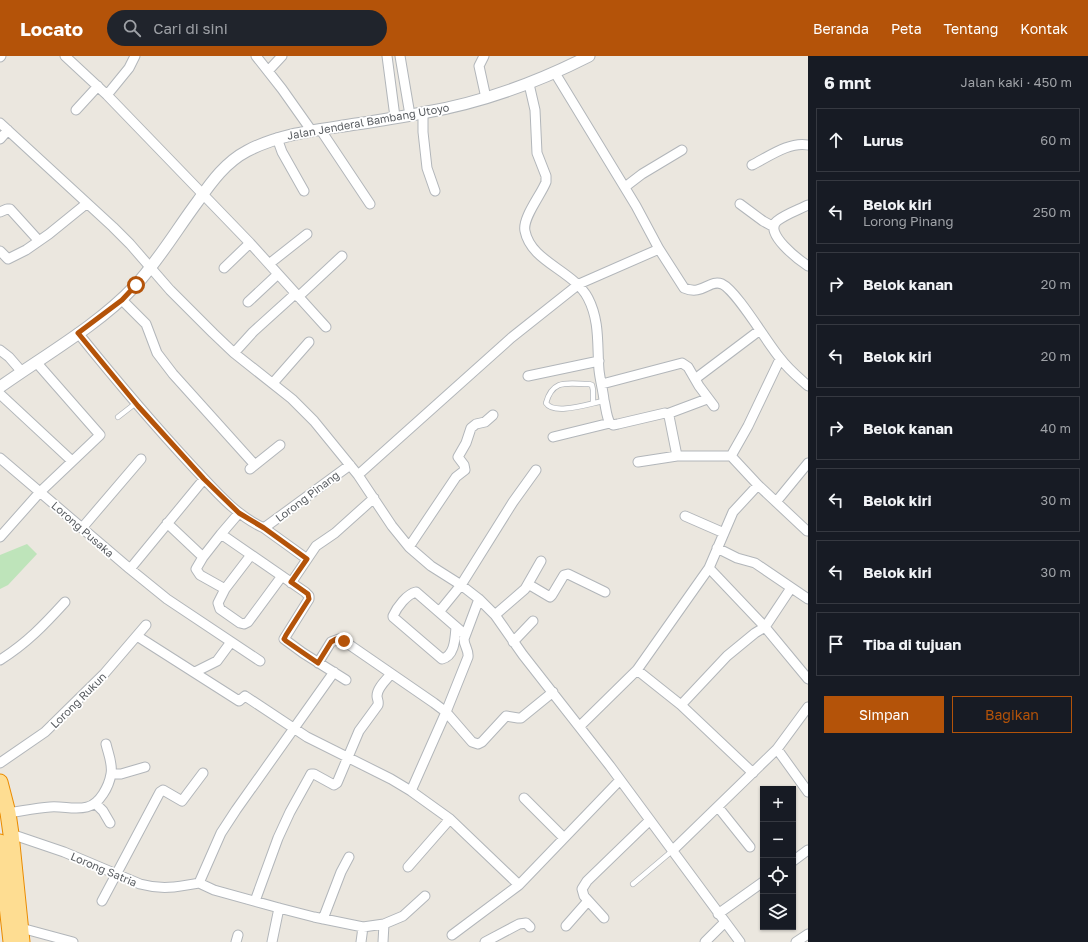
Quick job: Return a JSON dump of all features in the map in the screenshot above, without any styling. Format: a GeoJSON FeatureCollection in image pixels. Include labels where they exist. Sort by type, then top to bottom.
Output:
{"type":"FeatureCollection","features":[{"type":"Feature","properties":{"kind":"highway"},"geometry":{"type":"LineString","coordinates":[[0,782],[8,813],[5,838],[11,942]]}},
{"type":"Feature","properties":{"kind":"highway"},"geometry":{"type":"LineString","coordinates":[[5,838],[22,935]]}},
{"type":"Feature","properties":{"kind":"street"},"geometry":{"type":"LineString","coordinates":[[65,56],[107,94],[250,243],[326,327]]}},
{"type":"Feature","properties":{"kind":"street"},"geometry":{"type":"LineString","coordinates":[[107,94],[129,68],[135,56]]}},
{"type":"Feature","properties":{"kind":"street"},"geometry":{"type":"LineString","coordinates":[[256,56],[269,70],[370,204]]}},
{"type":"Feature","properties":{"kind":"street"},"geometry":{"type":"LineString","coordinates":[[269,70],[282,56]]}},
{"type":"Feature","properties":{"kind":"street"},"geometry":{"type":"LineString","coordinates":[[387,56],[395,117]]}},
{"type":"Feature","properties":{"kind":"street"},"geometry":{"type":"LineString","coordinates":[[400,56],[410,115]]}},
{"type":"Feature","properties":{"kind":"street"},"geometry":{"type":"LineString","coordinates":[[484,56],[479,66],[486,98]]}},
{"type":"Feature","properties":{"kind":"street","name":"Jalan Jenderal Bambang Utoyo"},"geometry":{"type":"LineString","coordinates":[[0,388],[122,300],[151,269],[202,194],[220,172],[236,158],[263,143],[277,138],[315,130],[423,113],[486,98],[529,84],[555,73],[587,56]]}},
{"type":"Feature","properties":{"kind":"street"},"geometry":{"type":"LineString","coordinates":[[555,73],[625,187],[659,249],[684,288],[691,291],[699,290],[714,283],[723,285],[730,290],[780,359],[808,386]]}},
{"type":"Feature","properties":{"kind":"street"},"geometry":{"type":"LineString","coordinates":[[529,84],[536,110],[537,152],[546,176],[546,182],[524,229],[529,244],[534,251],[579,284],[592,307],[596,319],[604,400],[610,423]]}},
{"type":"Feature","properties":{"kind":"street"},"geometry":{"type":"LineString","coordinates":[[76,110],[98,86]]}},
{"type":"Feature","properties":{"kind":"street"},"geometry":{"type":"LineString","coordinates":[[423,113],[423,132],[427,168],[435,191]]}},
{"type":"Feature","properties":{"kind":"street"},"geometry":{"type":"LineString","coordinates":[[0,123],[126,240],[170,290],[234,353],[292,399],[314,421],[350,464],[392,526],[409,547],[431,566],[461,585],[479,599],[495,615],[513,642],[580,726],[740,942]]}},
{"type":"Feature","properties":{"kind":"street"},"geometry":{"type":"LineString","coordinates":[[0,139],[8,130]]}},
{"type":"Feature","properties":{"kind":"street"},"geometry":{"type":"LineString","coordinates":[[277,138],[282,152],[304,191]]}},
{"type":"Feature","properties":{"kind":"street"},"geometry":{"type":"LineString","coordinates":[[752,164],[791,145],[808,145]]}},
{"type":"Feature","properties":{"kind":"street"},"geometry":{"type":"LineString","coordinates":[[625,187],[642,174],[682,150]]}},
{"type":"Feature","properties":{"kind":"street"},"geometry":{"type":"LineString","coordinates":[[0,251],[6,258],[10,258],[26,250],[86,204]]}},
{"type":"Feature","properties":{"kind":"street"},"geometry":{"type":"LineString","coordinates":[[740,204],[774,227]]}},
{"type":"Feature","properties":{"kind":"street"},"geometry":{"type":"LineString","coordinates":[[808,204],[778,222],[774,227],[775,235],[778,239],[808,266]]}},
{"type":"Feature","properties":{"kind":"street"},"geometry":{"type":"LineString","coordinates":[[0,212],[10,209],[39,241]]}},
{"type":"Feature","properties":{"kind":"street"},"geometry":{"type":"LineString","coordinates":[[268,264],[307,234]]}},
{"type":"Feature","properties":{"kind":"street"},"geometry":{"type":"LineString","coordinates":[[224,268],[250,243]]}},
{"type":"Feature","properties":{"kind":"street"},"geometry":{"type":"LineString","coordinates":[[358,475],[510,339],[579,284],[659,249]]}},
{"type":"Feature","properties":{"kind":"street"},"geometry":{"type":"LineString","coordinates":[[234,353],[253,332],[342,256]]}},
{"type":"Feature","properties":{"kind":"street"},"geometry":{"type":"LineString","coordinates":[[248,302],[278,274]]}},
{"type":"Feature","properties":{"kind":"street"},"geometry":{"type":"LineString","coordinates":[[122,300],[146,324],[157,353],[173,374],[253,467],[280,445]]}},
{"type":"Feature","properties":{"kind":"street"},"geometry":{"type":"LineString","coordinates":[[695,379],[760,330]]}},
{"type":"Feature","properties":{"kind":"street","name":"Lorong Pinang"},"geometry":{"type":"LineString","coordinates":[[78,333],[136,403],[204,479],[239,513],[264,528],[307,559]]}},
{"type":"Feature","properties":{"kind":"street"},"geometry":{"type":"LineString","coordinates":[[273,383],[309,342]]}},
{"type":"Feature","properties":{"kind":"street"},"geometry":{"type":"LineString","coordinates":[[0,350],[9,356],[22,372]]}},
{"type":"Feature","properties":{"kind":"street"},"geometry":{"type":"LineString","coordinates":[[731,456],[748,426],[780,359]]}},
{"type":"Feature","properties":{"kind":"street"},"geometry":{"type":"LineString","coordinates":[[528,376],[599,361]]}},
{"type":"Feature","properties":{"kind":"street"},"geometry":{"type":"LineString","coordinates":[[0,537],[40,492],[100,434],[36,362]]}},
{"type":"Feature","properties":{"kind":"street"},"geometry":{"type":"LineString","coordinates":[[602,384],[682,363],[688,366],[707,399],[714,406]]}},
{"type":"Feature","properties":{"kind":"street"},"geometry":{"type":"LineString","coordinates":[[0,394],[72,461]]}},
{"type":"Feature","properties":{"kind":"street"},"geometry":{"type":"LineString","coordinates":[[553,437],[610,423],[618,424],[662,412],[667,414],[707,399]]}},
{"type":"Feature","properties":{"kind":"street"},"geometry":{"type":"LineString","coordinates":[[667,414],[669,416],[677,456]]}},
{"type":"Feature","properties":{"kind":"street"},"geometry":{"type":"LineString","coordinates":[[409,547],[456,477],[465,470],[464,465],[458,457],[466,443],[471,428],[476,424],[485,422],[493,415]]}},
{"type":"Feature","properties":{"kind":"street"},"geometry":{"type":"LineString","coordinates":[[638,462],[677,456],[731,456],[758,485],[807,531]]}},
{"type":"Feature","properties":{"kind":"street","name":"Lorong Pusaka"},"geometry":{"type":"LineString","coordinates":[[0,458],[167,599],[231,642]]}},
{"type":"Feature","properties":{"kind":"street"},"geometry":{"type":"LineString","coordinates":[[82,528],[141,459]]}},
{"type":"Feature","properties":{"kind":"street"},"geometry":{"type":"LineString","coordinates":[[776,502],[808,463]]}},
{"type":"Feature","properties":{"kind":"street","name":"Lorong Pinang"},"geometry":{"type":"LineString","coordinates":[[264,528],[350,464]]}},
{"type":"Feature","properties":{"kind":"street"},"geometry":{"type":"LineString","coordinates":[[439,612],[461,585],[513,502],[536,470]]}},
{"type":"Feature","properties":{"kind":"street"},"geometry":{"type":"LineString","coordinates":[[130,569],[204,479]]}},
{"type":"Feature","properties":{"kind":"street"},"geometry":{"type":"LineString","coordinates":[[580,726],[637,670],[709,568],[733,512],[758,485]]}},
{"type":"Feature","properties":{"kind":"street"},"geometry":{"type":"LineString","coordinates":[[291,582],[316,546],[335,533],[374,498]]}},
{"type":"Feature","properties":{"kind":"street"},"geometry":{"type":"LineString","coordinates":[[225,589],[198,572],[196,569],[203,557],[239,513]]}},
{"type":"Feature","properties":{"kind":"street"},"geometry":{"type":"LineString","coordinates":[[685,516],[724,533]]}},
{"type":"Feature","properties":{"kind":"street"},"geometry":{"type":"LineString","coordinates":[[167,523],[203,557]]}},
{"type":"Feature","properties":{"kind":"street"},"geometry":{"type":"LineString","coordinates":[[221,534],[308,594],[309,599],[284,639],[318,663],[346,680]]}},
{"type":"Feature","properties":{"kind":"street"},"geometry":{"type":"LineString","coordinates":[[718,548],[737,558],[755,563],[808,599]]}},
{"type":"Feature","properties":{"kind":"street"},"geometry":{"type":"LineString","coordinates":[[251,555],[225,589],[219,600],[218,606],[240,623],[246,624],[282,576]]}},
{"type":"Feature","properties":{"kind":"street"},"geometry":{"type":"LineString","coordinates":[[495,615],[528,584],[541,561]]}},
{"type":"Feature","properties":{"kind":"street"},"geometry":{"type":"LineString","coordinates":[[709,568],[765,627],[808,679]]}},
{"type":"Feature","properties":{"kind":"street"},"geometry":{"type":"LineString","coordinates":[[528,584],[550,597],[564,575],[568,574],[605,592]]}},
{"type":"Feature","properties":{"kind":"street"},"geometry":{"type":"LineString","coordinates":[[682,705],[727,656],[755,633],[765,627],[791,588]]}},
{"type":"Feature","properties":{"kind":"street"},"geometry":{"type":"LineString","coordinates":[[414,592],[419,594],[439,612],[459,630],[454,646],[445,658],[442,659],[392,616],[401,604],[414,592]]}},
{"type":"Feature","properties":{"kind":"street"},"geometry":{"type":"LineString","coordinates":[[411,791],[446,712],[468,657],[469,654],[464,639],[479,599]]}},
{"type":"Feature","properties":{"kind":"street"},"geometry":{"type":"LineString","coordinates":[[0,660],[31,637],[65,602]]}},
{"type":"Feature","properties":{"kind":"street"},"geometry":{"type":"LineString","coordinates":[[513,642],[533,621]]}},
{"type":"Feature","properties":{"kind":"street","name":"Lorong Rukun"},"geometry":{"type":"LineString","coordinates":[[0,763],[45,732],[104,674],[146,625]]}},
{"type":"Feature","properties":{"kind":"street"},"geometry":{"type":"LineString","coordinates":[[137,636],[195,672],[239,702],[246,696],[319,744],[411,791],[450,819],[518,885]]}},
{"type":"Feature","properties":{"kind":"street"},"geometry":{"type":"LineString","coordinates":[[318,663],[331,642],[339,639],[344,641],[446,712],[472,742],[478,744],[482,742],[506,716],[521,718],[553,692]]}},
{"type":"Feature","properties":{"kind":"street"},"geometry":{"type":"LineString","coordinates":[[195,672],[217,661],[231,642],[260,661]]}},
{"type":"Feature","properties":{"kind":"street"},"geometry":{"type":"LineString","coordinates":[[637,670],[682,705],[753,773]]}},
{"type":"Feature","properties":{"kind":"street"},"geometry":{"type":"LineString","coordinates":[[334,672],[221,833],[199,883],[214,890],[279,908],[364,927],[384,924],[406,914],[425,896]]}},
{"type":"Feature","properties":{"kind":"street"},"geometry":{"type":"LineString","coordinates":[[255,901],[278,838],[290,812],[310,776],[314,774],[332,784],[336,784],[359,731],[378,705],[378,691],[391,674]]}},
{"type":"Feature","properties":{"kind":"street"},"geometry":{"type":"LineString","coordinates":[[672,851],[777,749],[808,707]]}},
{"type":"Feature","properties":{"kind":"street"},"geometry":{"type":"LineString","coordinates":[[8,813],[50,807],[88,807],[95,803],[107,786],[111,774],[111,764],[106,744]]}},
{"type":"Feature","properties":{"kind":"street"},"geometry":{"type":"LineString","coordinates":[[777,749],[808,792]]}},
{"type":"Feature","properties":{"kind":"street"},"geometry":{"type":"LineString","coordinates":[[111,774],[121,774],[145,767]]}},
{"type":"Feature","properties":{"kind":"street"},"geometry":{"type":"LineString","coordinates":[[102,901],[160,792],[163,790],[182,801],[203,773]]}},
{"type":"Feature","properties":{"kind":"street"},"geometry":{"type":"LineString","coordinates":[[452,935],[518,885],[620,780]]}},
{"type":"Feature","properties":{"kind":"street"},"geometry":{"type":"LineString","coordinates":[[524,798],[564,838]]}},
{"type":"Feature","properties":{"kind":"street"},"geometry":{"type":"LineString","coordinates":[[95,803],[103,811],[110,823]]}},
{"type":"Feature","properties":{"kind":"street"},"geometry":{"type":"LineString","coordinates":[[718,807],[750,847]]}},
{"type":"Feature","properties":{"kind":"street"},"geometry":{"type":"LineString","coordinates":[[408,867],[450,819]]}},
{"type":"Feature","properties":{"kind":"street"},"geometry":{"type":"LineString","coordinates":[[604,918],[582,894],[583,887],[650,820]]}},
{"type":"Feature","properties":{"kind":"street","name":"Lorong Satria"},"geometry":{"type":"LineString","coordinates":[[5,838],[64,852],[140,884],[156,888],[171,888],[199,883]]}},
{"type":"Feature","properties":{"kind":"street"},"geometry":{"type":"LineString","coordinates":[[796,859],[808,850]]}},
{"type":"Feature","properties":{"kind":"street"},"geometry":{"type":"LineString","coordinates":[[323,919],[341,872],[349,857]]}},
{"type":"Feature","properties":{"kind":"street"},"geometry":{"type":"LineString","coordinates":[[718,914],[760,884]]}},
{"type":"Feature","properties":{"kind":"street"},"geometry":{"type":"LineString","coordinates":[[566,926],[588,901]]}},
{"type":"Feature","properties":{"kind":"street"},"geometry":{"type":"LineString","coordinates":[[272,942],[279,908]]}},
{"type":"Feature","properties":{"kind":"street"},"geometry":{"type":"LineString","coordinates":[[705,942],[725,922]]}},
{"type":"Feature","properties":{"kind":"street"},"geometry":{"type":"LineString","coordinates":[[485,942],[519,924],[526,923],[530,926]]}},
{"type":"Feature","properties":{"kind":"street"},"geometry":{"type":"LineString","coordinates":[[383,942],[384,924]]}},
{"type":"Feature","properties":{"kind":"street"},"geometry":{"type":"LineString","coordinates":[[361,942],[364,927]]}},
{"type":"Feature","properties":{"kind":"street"},"geometry":{"type":"LineString","coordinates":[[796,942],[808,934]]}},
{"type":"Feature","properties":{"kind":"street"},"geometry":{"type":"LineString","coordinates":[[22,935],[72,942]]}},
{"type":"Feature","properties":{"kind":"lane"},"geometry":{"type":"LineString","coordinates":[[593,403],[592,385],[562,383],[553,388],[546,403],[548,407],[565,409],[593,403],[604,400]]}},
{"type":"Feature","properties":{"kind":"lane"},"geometry":{"type":"LineString","coordinates":[[118,417],[136,403]]}},
{"type":"Feature","properties":{"kind":"lane"},"geometry":{"type":"LineString","coordinates":[[633,884],[672,851]]}},
{"type":"Feature","properties":{"kind":"green space"},"geometry":{"type":"Polygon","coordinates":[[[27,544],[37,554],[8,585],[0,589],[0,555],[27,544]]]}},
{"type":"Feature","properties":{"kind":"route"},"geometry":{"type":"LineString","coordinates":[[136,285],[122,300],[78,333],[138,406],[204,479],[239,513],[264,528],[307,559],[291,582],[308,594],[309,599],[284,639],[318,663],[331,642],[336,639],[344,641]]}}]}
